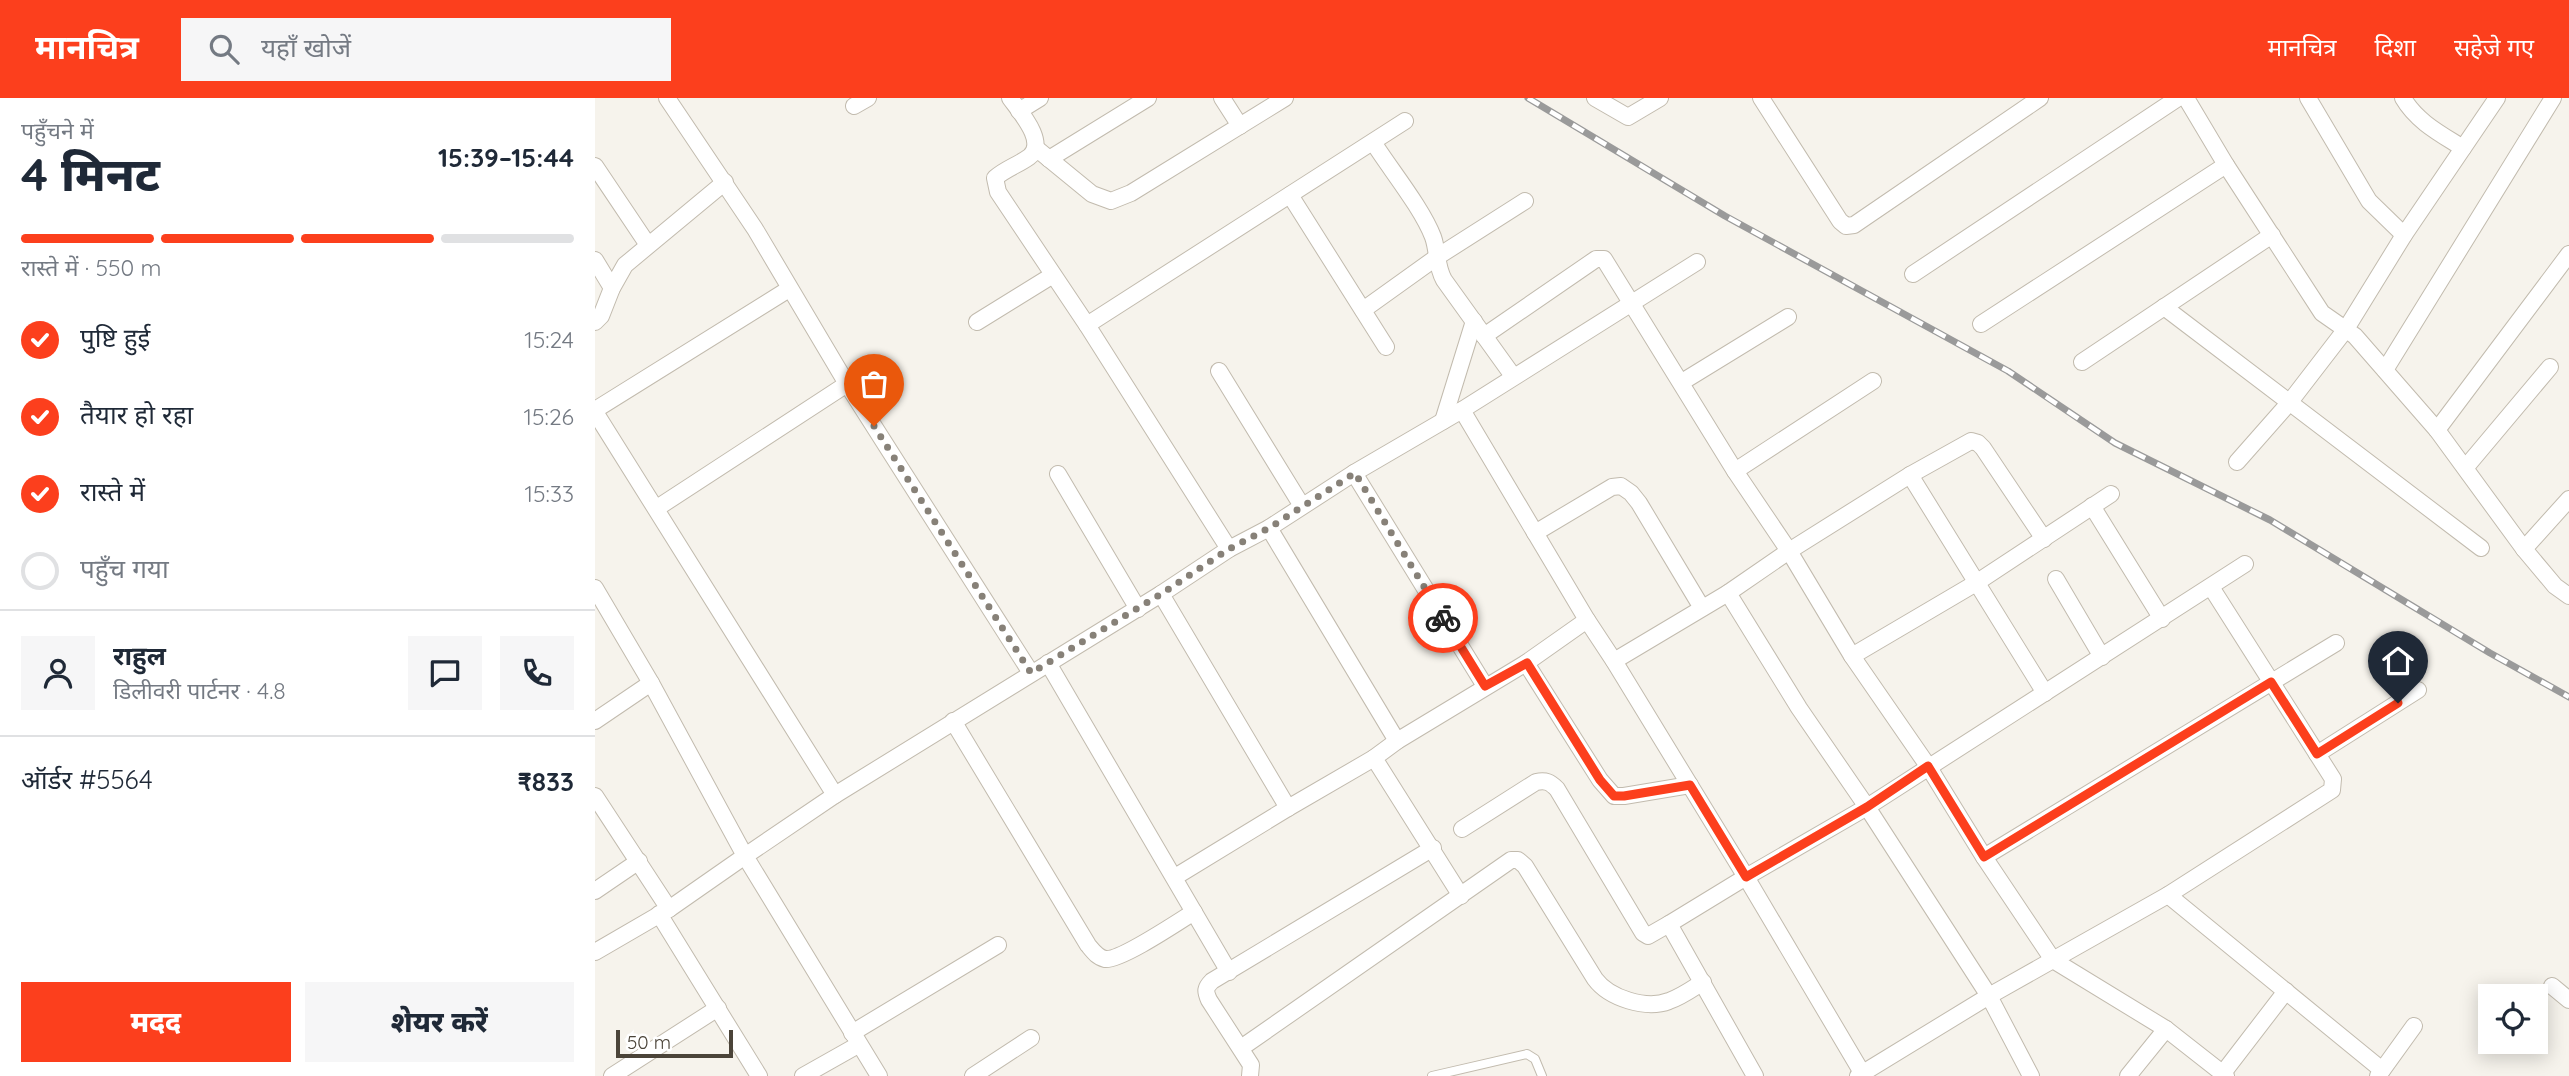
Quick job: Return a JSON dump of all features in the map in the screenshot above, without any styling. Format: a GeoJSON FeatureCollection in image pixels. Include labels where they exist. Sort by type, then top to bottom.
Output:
{"type":"FeatureCollection","features":[{"type":"Feature","properties":{"kind":"street"},"geometry":{"type":"LineString","coordinates":[[667,98],[755,229],[846,384],[1031,673]]}},
{"type":"Feature","properties":{"kind":"street"},"geometry":{"type":"LineString","coordinates":[[1040,98],[1015,104],[1043,154],[1092,194],[1111,201],[1131,193],[1285,98]]}},
{"type":"Feature","properties":{"kind":"street"},"geometry":{"type":"LineString","coordinates":[[1148,98],[1043,154],[1031,156],[1000,173],[994,183],[1229,549]]}},
{"type":"Feature","properties":{"kind":"street"},"geometry":{"type":"LineString","coordinates":[[1222,98],[1240,126]]}},
{"type":"Feature","properties":{"kind":"street"},"geometry":{"type":"LineString","coordinates":[[1595,98],[1628,117],[1660,98]]}},
{"type":"Feature","properties":{"kind":"street"},"geometry":{"type":"LineString","coordinates":[[1761,98],[1840,221],[1846,226],[1854,225],[2040,98]]}},
{"type":"Feature","properties":{"kind":"street"},"geometry":{"type":"LineString","coordinates":[[1913,274],[2178,98]]}},
{"type":"Feature","properties":{"kind":"street"},"geometry":{"type":"LineString","coordinates":[[2186,98],[2322,313],[2355,336],[2385,370],[2466,467],[2524,549],[2555,586],[2569,596]]}},
{"type":"Feature","properties":{"kind":"street"},"geometry":{"type":"LineString","coordinates":[[2308,98],[2360,188],[2380,213],[2404,234]]}},
{"type":"Feature","properties":{"kind":"street"},"geometry":{"type":"LineString","coordinates":[[2403,98],[2417,117],[2463,148]]}},
{"type":"Feature","properties":{"kind":"street"},"geometry":{"type":"LineString","coordinates":[[2237,462],[2289,403],[2346,329],[2404,234],[2497,98]]}},
{"type":"Feature","properties":{"kind":"street"},"geometry":{"type":"LineString","coordinates":[[2385,370],[2553,98]]}},
{"type":"Feature","properties":{"kind":"street"},"geometry":{"type":"LineString","coordinates":[[1087,325],[1405,121]]}},
{"type":"Feature","properties":{"kind":"street"},"geometry":{"type":"LineString","coordinates":[[1373,142],[1427,225],[1444,280],[1513,376]]}},
{"type":"Feature","properties":{"kind":"street"},"geometry":{"type":"LineString","coordinates":[[1981,324],[2226,165]]}},
{"type":"Feature","properties":{"kind":"street"},"geometry":{"type":"LineString","coordinates":[[595,166],[648,245]]}},
{"type":"Feature","properties":{"kind":"street"},"geometry":{"type":"LineString","coordinates":[[595,322],[625,265],[725,182]]}},
{"type":"Feature","properties":{"kind":"street"},"geometry":{"type":"LineString","coordinates":[[1290,195],[1386,347]]}},
{"type":"Feature","properties":{"kind":"street"},"geometry":{"type":"LineString","coordinates":[[1363,310],[1437,257],[1525,201]]}},
{"type":"Feature","properties":{"kind":"street"},"geometry":{"type":"LineString","coordinates":[[2083,362],[2272,235]]}},
{"type":"Feature","properties":{"kind":"street"},"geometry":{"type":"LineString","coordinates":[[2437,430],[2569,254]]}},
{"type":"Feature","properties":{"kind":"street"},"geometry":{"type":"LineString","coordinates":[[1484,336],[1600,258],[1608,263],[1852,656],[1928,766],[1984,857],[2053,960],[2166,1029],[2225,1075],[2286,991]]}},
{"type":"Feature","properties":{"kind":"street"},"geometry":{"type":"LineString","coordinates":[[595,260],[612,288]]}},
{"type":"Feature","properties":{"kind":"street"},"geometry":{"type":"LineString","coordinates":[[595,952],[664,912],[835,795],[1161,594],[1229,549],[1269,528],[1462,410],[1697,262]]}},
{"type":"Feature","properties":{"kind":"street"},"geometry":{"type":"LineString","coordinates":[[977,322],[1053,275]]}},
{"type":"Feature","properties":{"kind":"street"},"geometry":{"type":"LineString","coordinates":[[789,289],[595,411],[835,795]]}},
{"type":"Feature","properties":{"kind":"street"},"geometry":{"type":"LineString","coordinates":[[2164,307],[2481,548]]}},
{"type":"Feature","properties":{"kind":"street"},"geometry":{"type":"LineString","coordinates":[[1682,382],[1787,317]]}},
{"type":"Feature","properties":{"kind":"street"},"geometry":{"type":"LineString","coordinates":[[1443,421],[1474,321]]}},
{"type":"Feature","properties":{"kind":"street"},"geometry":{"type":"LineString","coordinates":[[2466,467],[2550,367]]}},
{"type":"Feature","properties":{"kind":"street"},"geometry":{"type":"LineString","coordinates":[[1219,372],[1302,506]]}},
{"type":"Feature","properties":{"kind":"street"},"geometry":{"type":"LineString","coordinates":[[1735,471],[1873,381]]}},
{"type":"Feature","properties":{"kind":"street"},"geometry":{"type":"LineString","coordinates":[[657,508],[846,384]]}},
{"type":"Feature","properties":{"kind":"street"},"geometry":{"type":"LineString","coordinates":[[1462,410],[1587,620],[1746,877],[1861,1075],[1989,996],[2168,894],[2332,790],[2333,779],[2211,587]]}},
{"type":"Feature","properties":{"kind":"street"},"geometry":{"type":"LineString","coordinates":[[1614,661],[1728,593],[1910,475],[1971,441],[1978,443],[2044,539]]}},
{"type":"Feature","properties":{"kind":"street"},"geometry":{"type":"LineString","coordinates":[[1355,473],[1485,686]]}},
{"type":"Feature","properties":{"kind":"street"},"geometry":{"type":"LineString","coordinates":[[1058,474],[1138,608]]}},
{"type":"Feature","properties":{"kind":"street"},"geometry":{"type":"LineString","coordinates":[[1910,475],[2045,693]]}},
{"type":"Feature","properties":{"kind":"street"},"geometry":{"type":"LineString","coordinates":[[1535,533],[1612,487],[1621,486],[1639,503],[1702,608]]}},
{"type":"Feature","properties":{"kind":"street"},"geometry":{"type":"LineString","coordinates":[[1852,656],[1976,583],[2111,494]]}},
{"type":"Feature","properties":{"kind":"street"},"geometry":{"type":"LineString","coordinates":[[2524,549],[2569,499]]}},
{"type":"Feature","properties":{"kind":"street"},"geometry":{"type":"LineString","coordinates":[[2092,506],[2162,619]]}},
{"type":"Feature","properties":{"kind":"street"},"geometry":{"type":"LineString","coordinates":[[1269,528],[1397,741]]}},
{"type":"Feature","properties":{"kind":"street"},"geometry":{"type":"LineString","coordinates":[[1462,829],[1536,782],[1545,780],[1551,783],[1643,933],[1654,935],[1746,877],[1867,807],[2245,564]]}},
{"type":"Feature","properties":{"kind":"street"},"geometry":{"type":"LineString","coordinates":[[2056,579],[2102,657]]}},
{"type":"Feature","properties":{"kind":"street"},"geometry":{"type":"LineString","coordinates":[[595,588],[651,683],[745,856],[879,1076]]}},
{"type":"Feature","properties":{"kind":"street"},"geometry":{"type":"LineString","coordinates":[[1728,593],[1799,708],[1867,807],[1989,996],[2031,1076]]}},
{"type":"Feature","properties":{"kind":"street"},"geometry":{"type":"LineString","coordinates":[[1161,594],[1288,807]]}},
{"type":"Feature","properties":{"kind":"street"},"geometry":{"type":"LineString","coordinates":[[1175,877],[1374,758],[1485,686],[1527,663],[1587,620]]}},
{"type":"Feature","properties":{"kind":"street"},"geometry":{"type":"LineString","coordinates":[[1984,857],[2336,643]]}},
{"type":"Feature","properties":{"kind":"street"},"geometry":{"type":"LineString","coordinates":[[1048,663],[1229,972]]}},
{"type":"Feature","properties":{"kind":"street"},"geometry":{"type":"LineString","coordinates":[[1527,663],[1600,780],[1614,796],[1690,785]]}},
{"type":"Feature","properties":{"kind":"street"},"geometry":{"type":"LineString","coordinates":[[595,720],[651,683]]}},
{"type":"Feature","properties":{"kind":"street"},"geometry":{"type":"LineString","coordinates":[[2317,754],[2418,690]]}},
{"type":"Feature","properties":{"kind":"street"},"geometry":{"type":"LineString","coordinates":[[954,721],[1097,956],[1107,960],[1121,956],[1193,912]]}},
{"type":"Feature","properties":{"kind":"street"},"geometry":{"type":"LineString","coordinates":[[1374,758],[1461,896]]}},
{"type":"Feature","properties":{"kind":"street"},"geometry":{"type":"LineString","coordinates":[[595,796],[639,862],[664,912],[759,1076]]}},
{"type":"Feature","properties":{"kind":"street"},"geometry":{"type":"LineString","coordinates":[[1250,1076],[1251,1065],[1206,992],[1212,981],[1433,848]]}},
{"type":"Feature","properties":{"kind":"street"},"geometry":{"type":"LineString","coordinates":[[1241,1048],[1505,863],[1518,860],[1525,866],[1595,979],[1607,993],[1639,1002],[1661,1003],[1670,1001],[1703,982]]}},
{"type":"Feature","properties":{"kind":"street"},"geometry":{"type":"LineString","coordinates":[[595,891],[639,862]]}},
{"type":"Feature","properties":{"kind":"street"},"geometry":{"type":"LineString","coordinates":[[2168,894],[2380,1073],[2414,1026]]}},
{"type":"Feature","properties":{"kind":"street"},"geometry":{"type":"LineString","coordinates":[[1669,924],[1755,1076]]}},
{"type":"Feature","properties":{"kind":"street"},"geometry":{"type":"LineString","coordinates":[[803,1076],[998,945]]}},
{"type":"Feature","properties":{"kind":"street"},"geometry":{"type":"LineString","coordinates":[[2552,986],[2569,1000]]}},
{"type":"Feature","properties":{"kind":"street"},"geometry":{"type":"LineString","coordinates":[[612,1076],[718,1008]]}},
{"type":"Feature","properties":{"kind":"street"},"geometry":{"type":"LineString","coordinates":[[2128,1076],[2166,1029]]}},
{"type":"Feature","properties":{"kind":"street"},"geometry":{"type":"LineString","coordinates":[[973,1076],[1031,1038]]}},
{"type":"Feature","properties":{"kind":"lane"},"geometry":{"type":"LineString","coordinates":[[1432,1076],[1527,1054],[1535,1059],[1542,1076]]}},
{"type":"Feature","properties":{"kind":"railway"},"geometry":{"type":"LineString","coordinates":[[1528,98],[1725,216],[2008,371],[2115,443],[2270,520],[2490,653],[2569,697]]}},
{"type":"Feature","properties":{"kind":"way so far"},"geometry":{"type":"LineString","coordinates":[[874,426],[1031,673],[1355,473],[1443,618]]}},
{"type":"Feature","properties":{"kind":"route"},"geometry":{"type":"LineString","coordinates":[[1443,618],[1485,686],[1527,663],[1600,780],[1614,796],[1690,785],[1746,877],[1867,807],[1928,766],[1984,857],[2271,682],[2317,754],[2398,703]]}}]}
